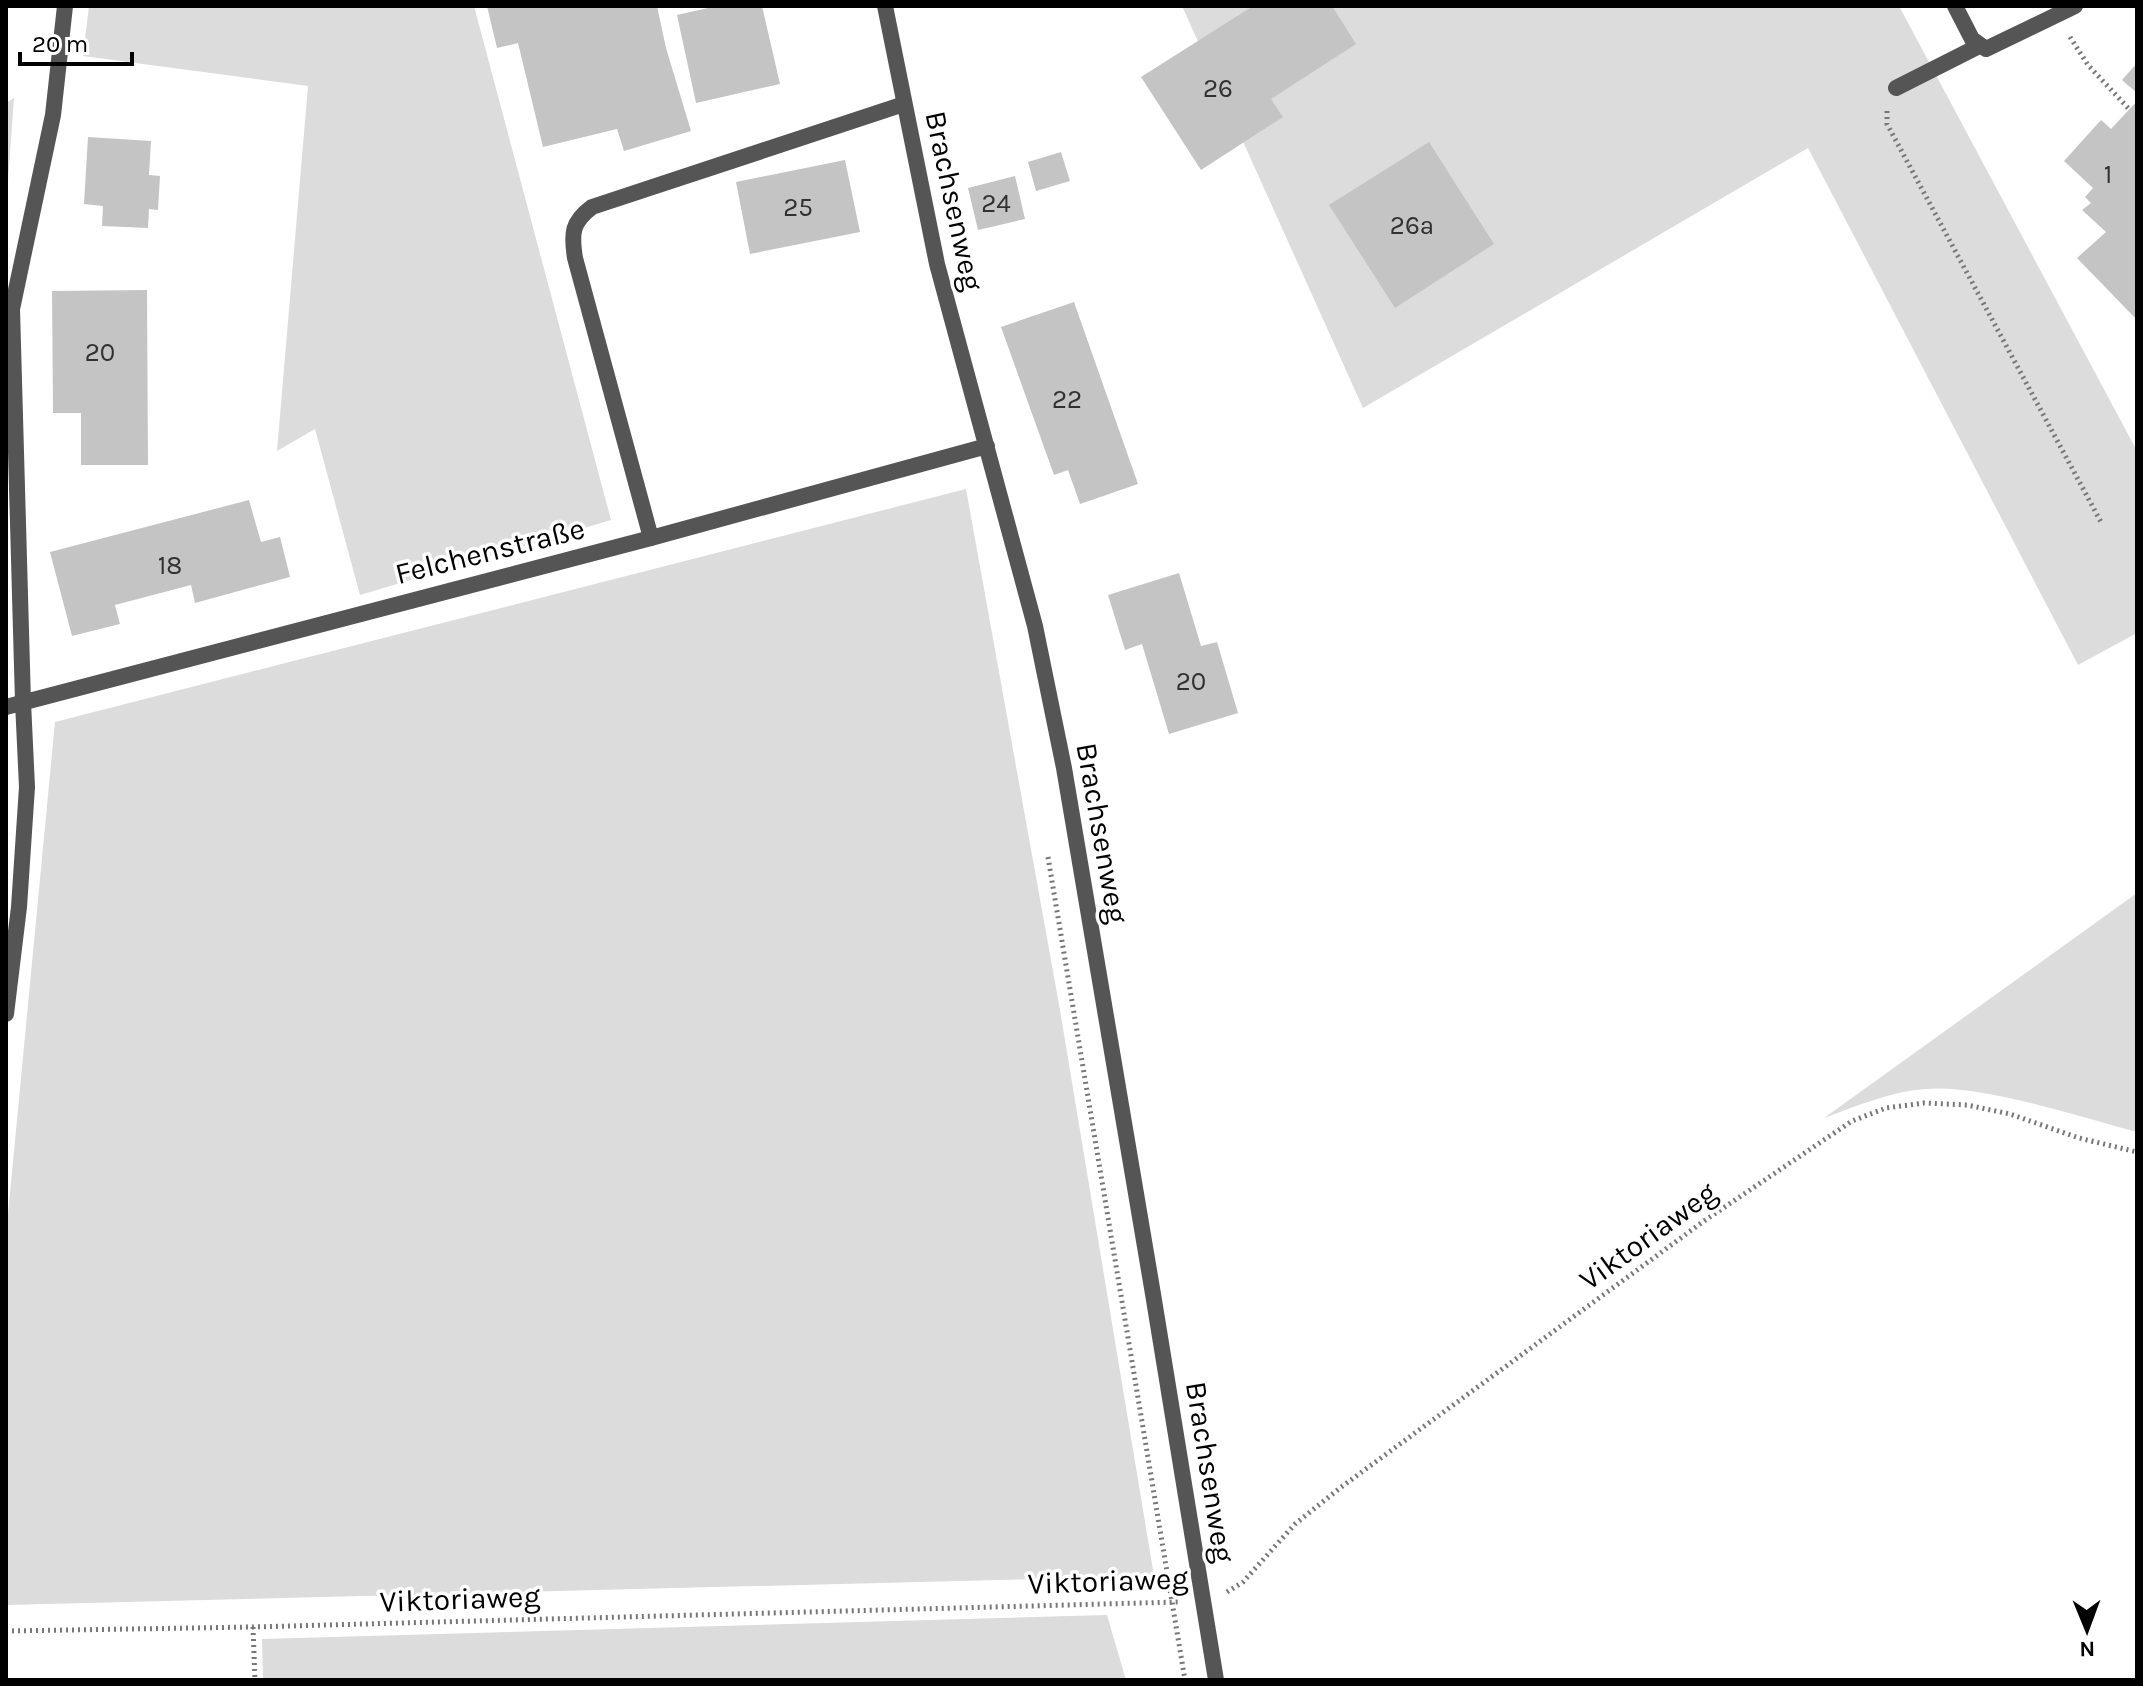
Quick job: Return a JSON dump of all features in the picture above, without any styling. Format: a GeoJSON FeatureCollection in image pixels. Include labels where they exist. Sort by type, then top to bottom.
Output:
{"type":"FeatureCollection","features":[{"type":"Feature","properties":{"kind":"street"},"geometry":{"type":"LineString","coordinates":[[6,1014],[19,907],[27,787],[14,704],[12,309],[53,115],[65,6]]}},
{"type":"Feature","properties":{"kind":"street","name":"Brachsenweg"},"geometry":{"type":"LineString","coordinates":[[885,6],[937,264],[1035,626],[1064,768],[1216,1680]]}},
{"type":"Feature","properties":{"kind":"street"},"geometry":{"type":"LineString","coordinates":[[1955,6],[1972,39],[1986,49],[2075,6]]}},
{"type":"Feature","properties":{"kind":"street"},"geometry":{"type":"LineString","coordinates":[[1896,88],[1979,46]]}},
{"type":"Feature","properties":{"kind":"street"},"geometry":{"type":"LineString","coordinates":[[651,538],[575,258],[572,230],[578,218],[592,207],[606,202],[904,104]]}},
{"type":"Feature","properties":{"kind":"street","name":"Felchenstraße"},"geometry":{"type":"LineString","coordinates":[[14,704],[651,538],[987,446]]}},
{"type":"Feature","properties":{"kind":"path"},"geometry":{"type":"LineString","coordinates":[[2070,37],[2088,65],[2129,109]]}},
{"type":"Feature","properties":{"kind":"path"},"geometry":{"type":"LineString","coordinates":[[1896,88],[1887,108],[1887,124],[2102,524]]}},
{"type":"Feature","properties":{"kind":"path"},"geometry":{"type":"LineString","coordinates":[[1047,848],[1185,1680]]}},
{"type":"Feature","properties":{"kind":"path","name":"Viktoriaweg"},"geometry":{"type":"LineString","coordinates":[[6,1631],[253,1627],[1202,1600],[1223,1594],[1243,1582],[1295,1524],[1340,1488],[1704,1221],[1852,1121],[1886,1108],[1924,1103],[1967,1105],[2010,1114],[2079,1138],[2137,1152]]}},
{"type":"Feature","properties":{"kind":"path"},"geometry":{"type":"LineString","coordinates":[[253,1627],[255,1680]]}},
{"type":"Feature","properties":{"kind":"shaded area"},"geometry":{"type":"Polygon","coordinates":[[[89,6],[474,6],[611,520],[360,595],[315,429],[277,451],[308,86],[83,56],[89,6]]]}},
{"type":"Feature","properties":{"kind":"shaded area"},"geometry":{"type":"Polygon","coordinates":[[[1182,6],[1899,6],[2137,451],[2137,633],[2078,665],[1808,148],[1363,408],[1182,6]]]}},
{"type":"Feature","properties":{"kind":"shaded area"},"geometry":{"type":"Polygon","coordinates":[[[14,98],[6,208],[6,103],[14,98]]]}},
{"type":"Feature","properties":{"kind":"shaded area"},"geometry":{"type":"Polygon","coordinates":[[[966,489],[1060,1010],[1154,1576],[6,1605],[6,1235],[55,722],[966,489]]]}},
{"type":"Feature","properties":{"kind":"shaded area"},"geometry":{"type":"Polygon","coordinates":[[[2137,893],[2137,1132],[2002,1096],[1948,1089],[1899,1093],[1824,1118],[2137,893]]]}},
{"type":"Feature","properties":{"kind":"shaded area"},"geometry":{"type":"Polygon","coordinates":[[[1107,1615],[1126,1680],[263,1680],[262,1639],[1107,1615]]]}},
{"type":"Feature","properties":{"kind":"building"},"geometry":{"type":"Polygon","coordinates":[[[487,6],[657,6],[691,131],[624,151],[617,129],[543,147],[518,43],[497,48],[487,6]]]}},
{"type":"Feature","properties":{"kind":"building"},"geometry":{"type":"Polygon","coordinates":[[[717,6],[762,6],[780,84],[696,103],[677,15],[717,6]]]}},
{"type":"Feature","properties":{"kind":"building"},"geometry":{"type":"Polygon","coordinates":[[[1253,6],[1332,6],[1356,44],[1271,99],[1283,117],[1201,170],[1141,77],[1253,6]]]}},
{"type":"Feature","properties":{"kind":"building"},"geometry":{"type":"Polygon","coordinates":[[[2137,63],[2137,93],[2122,80],[2137,63]]]}},
{"type":"Feature","properties":{"kind":"building"},"geometry":{"type":"Polygon","coordinates":[[[2137,101],[2137,320],[2077,258],[2106,232],[2082,210],[2091,203],[2085,197],[2093,188],[2064,161],[2101,120],[2111,129],[2137,101]]]}},
{"type":"Feature","properties":{"kind":"building"},"geometry":{"type":"Polygon","coordinates":[[[88,137],[151,141],[149,175],[160,176],[158,210],[149,209],[148,228],[102,226],[103,206],[84,204],[88,137]]]}},
{"type":"Feature","properties":{"kind":"building"},"geometry":{"type":"Polygon","coordinates":[[[1429,142],[1494,244],[1395,308],[1329,205],[1429,142]]]}},
{"type":"Feature","properties":{"kind":"building"},"geometry":{"type":"Polygon","coordinates":[[[1061,152],[1070,181],[1036,191],[1028,162],[1061,152]]]}},
{"type":"Feature","properties":{"kind":"building"},"geometry":{"type":"Polygon","coordinates":[[[845,160],[860,232],[750,254],[736,182],[845,160]]]}},
{"type":"Feature","properties":{"kind":"building"},"geometry":{"type":"Polygon","coordinates":[[[1015,176],[1025,219],[978,230],[968,188],[1015,176]]]}},
{"type":"Feature","properties":{"kind":"building"},"geometry":{"type":"Polygon","coordinates":[[[147,290],[148,465],[81,465],[81,413],[53,413],[52,291],[147,290]]]}},
{"type":"Feature","properties":{"kind":"building"},"geometry":{"type":"Polygon","coordinates":[[[1074,302],[1138,484],[1080,504],[1068,470],[1054,475],[1001,327],[1074,302]]]}},
{"type":"Feature","properties":{"kind":"building"},"geometry":{"type":"Polygon","coordinates":[[[249,500],[261,542],[280,537],[290,577],[195,603],[191,585],[115,605],[120,624],[72,636],[50,552],[249,500]]]}},
{"type":"Feature","properties":{"kind":"building"},"geometry":{"type":"Polygon","coordinates":[[[1179,573],[1201,646],[1217,642],[1238,713],[1169,734],[1142,644],[1125,650],[1108,595],[1179,573]]]}}]}
